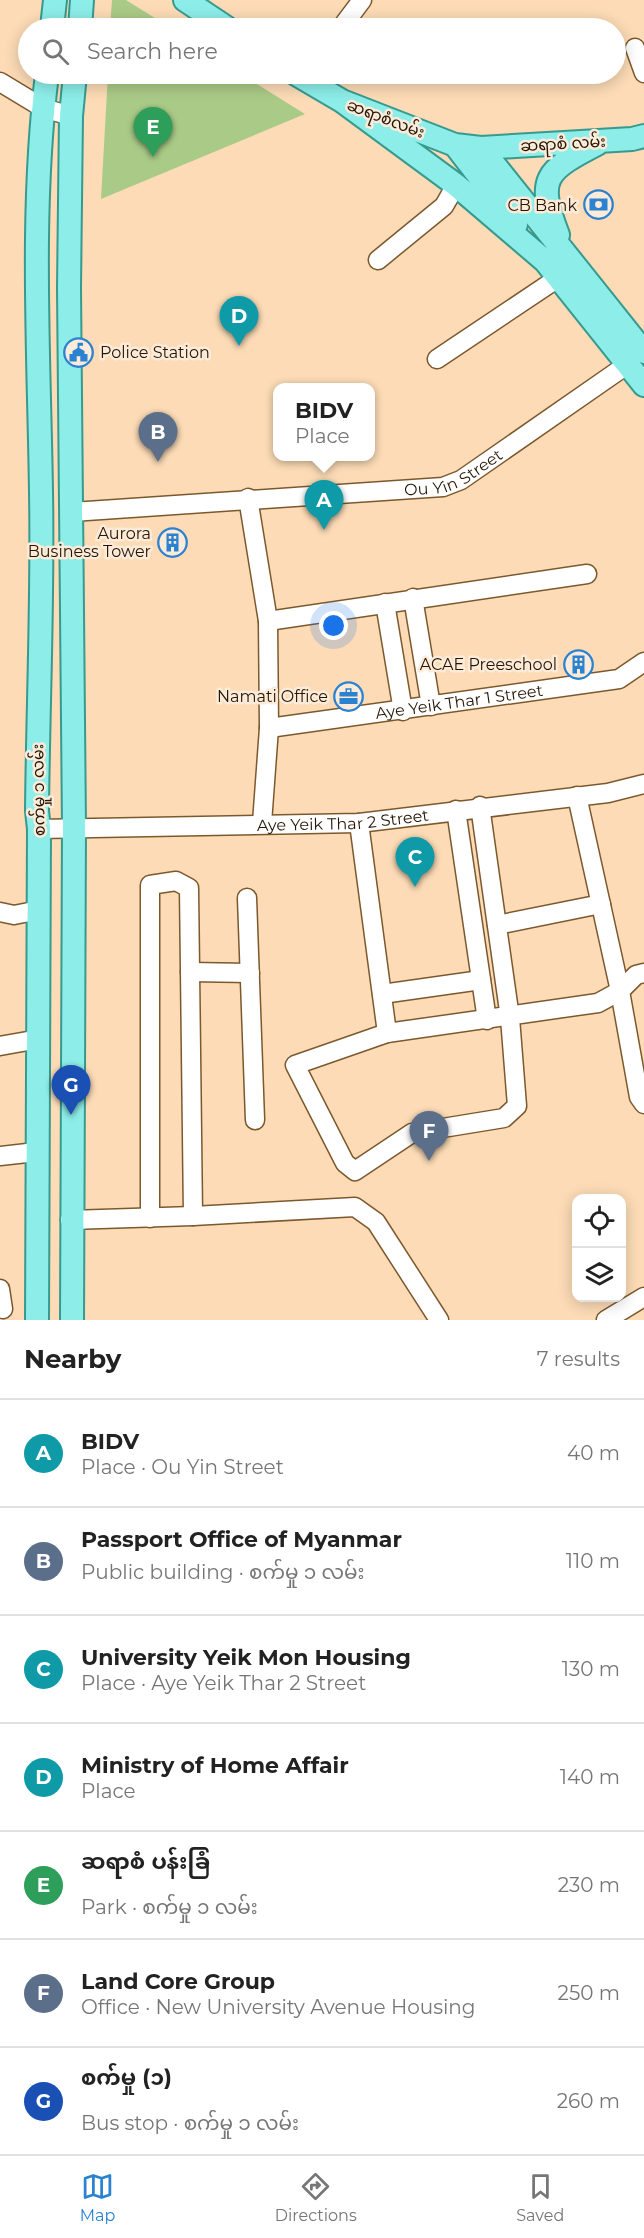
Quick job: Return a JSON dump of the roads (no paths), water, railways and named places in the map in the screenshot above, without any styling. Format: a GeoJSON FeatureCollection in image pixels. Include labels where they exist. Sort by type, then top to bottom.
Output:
{"type":"FeatureCollection","features":[{"type":"Feature","properties":{"kind":"main road"},"geometry":{"type":"LineString","coordinates":[[53,18],[55,0]]}},
{"type":"Feature","properties":{"kind":"main road"},"geometry":{"type":"LineString","coordinates":[[81,18],[82,0]]}},
{"type":"Feature","properties":{"kind":"main road"},"geometry":{"type":"LineString","coordinates":[[185,0],[212,18]]}},
{"type":"Feature","properties":{"kind":"main road"},"geometry":{"type":"LineString","coordinates":[[42,117],[45,84]]}},
{"type":"Feature","properties":{"kind":"main road"},"geometry":{"type":"LineString","coordinates":[[72,1320],[70,1220],[74,828],[69,288],[71,116],[74,84]]}},
{"type":"Feature","properties":{"kind":"main road","name":"ဆရာစံလမ်း"},"geometry":{"type":"LineString","coordinates":[[316,84],[342,101],[455,145],[481,148]]}},
{"type":"Feature","properties":{"kind":"main road"},"geometry":{"type":"LineString","coordinates":[[342,101],[456,185],[551,270],[618,335]]}},
{"type":"Feature","properties":{"kind":"main road","name":"စက်မှု ၁ လမ်း"},"geometry":{"type":"LineString","coordinates":[[37,1320],[39,829],[37,811],[41,557],[37,260],[42,117]]}},
{"type":"Feature","properties":{"kind":"main road","name":"ဆရာစံ လမ်း"},"geometry":{"type":"LineString","coordinates":[[481,148],[604,141],[644,136]]}},
{"type":"Feature","properties":{"kind":"main road"},"geometry":{"type":"LineString","coordinates":[[567,256],[547,207],[544,186],[553,172],[570,158],[604,141]]}},
{"type":"Feature","properties":{"kind":"main road"},"geometry":{"type":"LineString","coordinates":[[455,145],[551,270]]}},
{"type":"Feature","properties":{"kind":"main road"},"geometry":{"type":"LineString","coordinates":[[481,148],[567,256],[618,335],[636,358],[644,385]]}},
{"type":"Feature","properties":{"kind":"main road"},"geometry":{"type":"LineString","coordinates":[[41,557],[72,556]]}},
{"type":"Feature","properties":{"kind":"main road"},"geometry":{"type":"LineString","coordinates":[[38,695],[72,691]]}},
{"type":"Feature","properties":{"kind":"main road"},"geometry":{"type":"LineString","coordinates":[[39,1028],[72,1017]]}},
{"type":"Feature","properties":{"kind":"main road"},"geometry":{"type":"LineString","coordinates":[[36,1180],[71,1179]]}},
{"type":"Feature","properties":{"kind":"street"},"geometry":{"type":"LineString","coordinates":[[348,18],[362,0]]}},
{"type":"Feature","properties":{"kind":"street"},"geometry":{"type":"LineString","coordinates":[[635,48],[644,73]]}},
{"type":"Feature","properties":{"kind":"street"},"geometry":{"type":"LineString","coordinates":[[0,82],[42,117],[71,116]]}},
{"type":"Feature","properties":{"kind":"street"},"geometry":{"type":"LineString","coordinates":[[378,260],[444,206],[456,185]]}},
{"type":"Feature","properties":{"kind":"street"},"geometry":{"type":"LineString","coordinates":[[437,359],[551,270]]}},
{"type":"Feature","properties":{"kind":"street","name":"Ou Yin Street"},"geometry":{"type":"LineString","coordinates":[[72,512],[248,498],[442,487],[461,480],[636,358]]}},
{"type":"Feature","properties":{"kind":"street"},"geometry":{"type":"LineString","coordinates":[[248,498],[268,621],[269,728],[262,823]]}},
{"type":"Feature","properties":{"kind":"street"},"geometry":{"type":"LineString","coordinates":[[268,621],[587,574]]}},
{"type":"Feature","properties":{"kind":"street"},"geometry":{"type":"LineString","coordinates":[[413,598],[431,706]]}},
{"type":"Feature","properties":{"kind":"street"},"geometry":{"type":"LineString","coordinates":[[385,603],[403,711]]}},
{"type":"Feature","properties":{"kind":"street","name":"Aye Yeik Thar 1 Street"},"geometry":{"type":"LineString","coordinates":[[269,728],[619,680],[644,662]]}},
{"type":"Feature","properties":{"kind":"street","name":"Aye Yeik Thar 2 Street"},"geometry":{"type":"LineString","coordinates":[[39,829],[262,823],[359,823],[608,793],[644,784]]}},
{"type":"Feature","properties":{"kind":"street"},"geometry":{"type":"LineString","coordinates":[[577,796],[620,991],[639,1097],[644,1104]]}},
{"type":"Feature","properties":{"kind":"street"},"geometry":{"type":"LineString","coordinates":[[480,807],[510,1018],[517,1106],[504,1118],[412,1133],[355,1171],[345,1163],[295,1065],[387,1033],[510,1018],[598,1003],[620,991],[636,975],[644,973]]}},
{"type":"Feature","properties":{"kind":"street"},"geometry":{"type":"LineString","coordinates":[[456,810],[487,1020]]}},
{"type":"Feature","properties":{"kind":"street"},"geometry":{"type":"LineString","coordinates":[[359,823],[387,1033]]}},
{"type":"Feature","properties":{"kind":"street"},"geometry":{"type":"LineString","coordinates":[[150,1218],[150,885],[176,880],[189,888],[193,1216]]}},
{"type":"Feature","properties":{"kind":"street"},"geometry":{"type":"LineString","coordinates":[[247,898],[255,1120]]}},
{"type":"Feature","properties":{"kind":"street"},"geometry":{"type":"LineString","coordinates":[[496,925],[601,904]]}},
{"type":"Feature","properties":{"kind":"street"},"geometry":{"type":"LineString","coordinates":[[0,912],[14,915],[39,910]]}},
{"type":"Feature","properties":{"kind":"street"},"geometry":{"type":"LineString","coordinates":[[190,972],[250,973]]}},
{"type":"Feature","properties":{"kind":"street"},"geometry":{"type":"LineString","coordinates":[[382,994],[481,980]]}},
{"type":"Feature","properties":{"kind":"street"},"geometry":{"type":"LineString","coordinates":[[0,1046],[39,1028]]}},
{"type":"Feature","properties":{"kind":"street"},"geometry":{"type":"LineString","coordinates":[[0,1156],[36,1152]]}},
{"type":"Feature","properties":{"kind":"street"},"geometry":{"type":"LineString","coordinates":[[70,1220],[355,1207],[376,1222],[439,1320]]}},
{"type":"Feature","properties":{"kind":"street"},"geometry":{"type":"LineString","coordinates":[[0,1289],[3,1309]]}},
{"type":"Feature","properties":{"kind":"street"},"geometry":{"type":"LineString","coordinates":[[606,1320],[644,1297]]}},
{"type":"Feature","properties":{"kind":"place","name":"ဆရာစံ ပန်းခြံ"},"geometry":{"type":"Point","coordinates":[153,157]}},
{"type":"Feature","properties":{"kind":"place","name":"CB Bank"},"geometry":{"type":"Point","coordinates":[598,205]}},
{"type":"Feature","properties":{"kind":"place","name":"Ministry of Home Affair"},"geometry":{"type":"Point","coordinates":[239,346]}},
{"type":"Feature","properties":{"kind":"place","name":"Police Station"},"geometry":{"type":"Point","coordinates":[79,352]}},
{"type":"Feature","properties":{"kind":"place","name":"Passport Office of Myanmar"},"geometry":{"type":"Point","coordinates":[158,462]}},
{"type":"Feature","properties":{"kind":"place","name":"BIDV"},"geometry":{"type":"Point","coordinates":[324,530]}},
{"type":"Feature","properties":{"kind":"place","name":"Aurora Business Tower"},"geometry":{"type":"Point","coordinates":[172,542]}},
{"type":"Feature","properties":{"kind":"place","name":"ACAE Preeschool"},"geometry":{"type":"Point","coordinates":[578,664]}},
{"type":"Feature","properties":{"kind":"place","name":"Namati Office"},"geometry":{"type":"Point","coordinates":[349,696]}},
{"type":"Feature","properties":{"kind":"place","name":"University Yeik Mon Housing"},"geometry":{"type":"Point","coordinates":[415,887]}},
{"type":"Feature","properties":{"kind":"place","name":"စက်မှု (၁)"},"geometry":{"type":"Point","coordinates":[71,1115]}},
{"type":"Feature","properties":{"kind":"place","name":"Land Core Group"},"geometry":{"type":"Point","coordinates":[429,1161]}}]}
